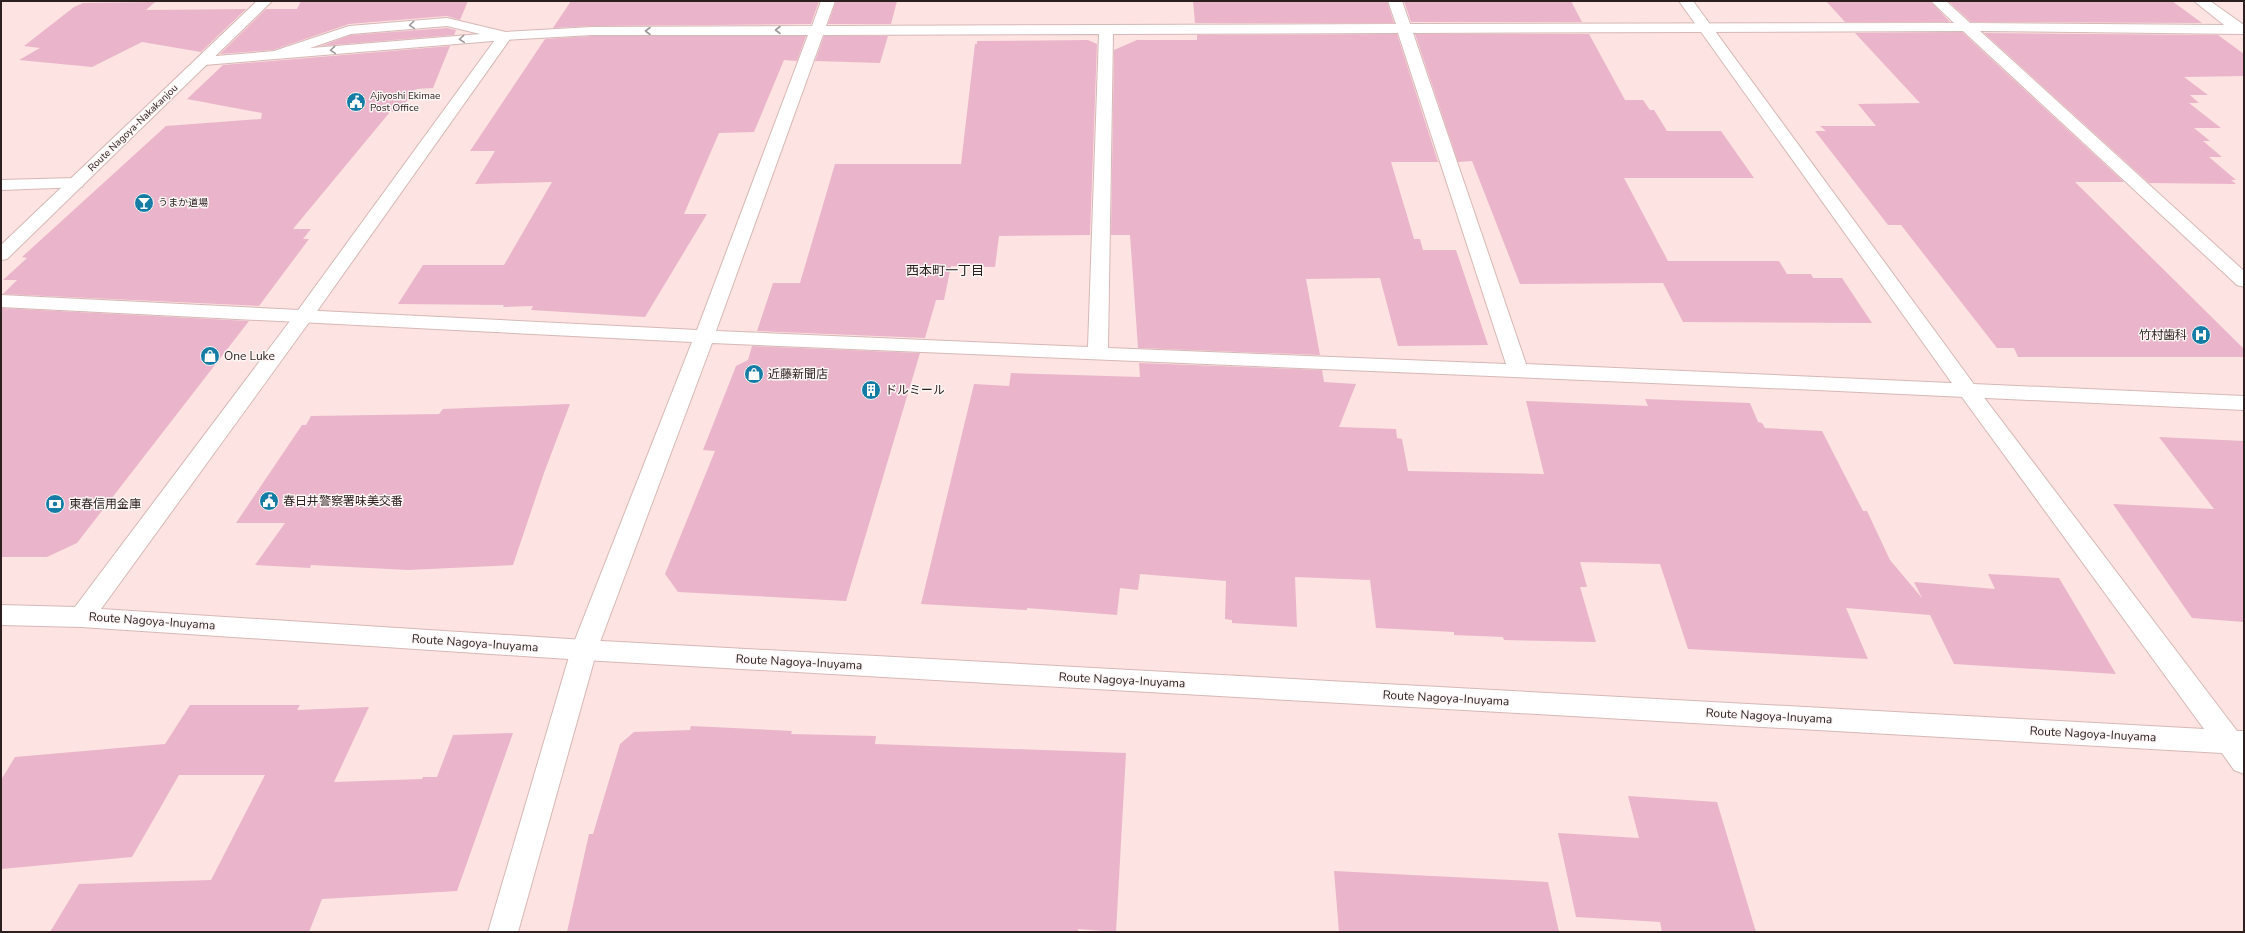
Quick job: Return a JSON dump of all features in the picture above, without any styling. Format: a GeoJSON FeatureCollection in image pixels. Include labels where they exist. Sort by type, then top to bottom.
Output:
{"type":"FeatureCollection","features":[{"type":"Feature","properties":{"kind":"street","name":"Route Nagoya-Nakakanjou"},"geometry":{"type":"LineString","coordinates":[[1,255],[265,1]]}},
{"type":"Feature","properties":{"kind":"street"},"geometry":{"type":"LineString","coordinates":[[503,932],[584,650],[705,336],[828,1]]}},
{"type":"Feature","properties":{"kind":"street"},"geometry":{"type":"LineString","coordinates":[[1395,1],[1406,29],[1518,370]]}},
{"type":"Feature","properties":{"kind":"street"},"geometry":{"type":"LineString","coordinates":[[1686,1],[1966,388],[2236,742],[2244,762]]}},
{"type":"Feature","properties":{"kind":"street"},"geometry":{"type":"LineString","coordinates":[[1938,1],[2244,281]]}},
{"type":"Feature","properties":{"kind":"street"},"geometry":{"type":"LineString","coordinates":[[2201,1],[2242,30]]}},
{"type":"Feature","properties":{"kind":"street"},"geometry":{"type":"LineString","coordinates":[[204,61],[505,36],[592,31],[1965,27],[2242,30]]}},
{"type":"Feature","properties":{"kind":"street"},"geometry":{"type":"LineString","coordinates":[[1098,354],[1106,29]]}},
{"type":"Feature","properties":{"kind":"street"},"geometry":{"type":"LineString","coordinates":[[80,617],[303,317],[505,36]]}},
{"type":"Feature","properties":{"kind":"street"},"geometry":{"type":"LineString","coordinates":[[1,185],[76,183]]}},
{"type":"Feature","properties":{"kind":"street"},"geometry":{"type":"LineString","coordinates":[[1,301],[303,317],[1098,354],[1966,388],[2244,403]]}},
{"type":"Feature","properties":{"kind":"street","name":"Route Nagoya-Inuyama"},"geometry":{"type":"LineString","coordinates":[[1,616],[80,617],[584,650],[2236,742]]}},
{"type":"Feature","properties":{"kind":"building"},"geometry":{"type":"Polygon","coordinates":[[[301,1],[468,1],[460,20],[447,16],[349,24],[273,50],[220,54],[266,9],[297,9],[301,1]]]}},
{"type":"Feature","properties":{"kind":"building"},"geometry":{"type":"Polygon","coordinates":[[[571,1],[819,1],[811,24],[592,26],[553,28],[571,1]]]}},
{"type":"Feature","properties":{"kind":"building"},"geometry":{"type":"Polygon","coordinates":[[[836,1],[897,1],[891,24],[828,24],[836,1]]]}},
{"type":"Feature","properties":{"kind":"building"},"geometry":{"type":"Polygon","coordinates":[[[1193,1],[1387,1],[1394,23],[1195,23],[1193,1]]]}},
{"type":"Feature","properties":{"kind":"building"},"geometry":{"type":"Polygon","coordinates":[[[1404,1],[1571,1],[1582,22],[1411,22],[1404,1]]]}},
{"type":"Feature","properties":{"kind":"building"},"geometry":{"type":"Polygon","coordinates":[[[1826,1],[1930,1],[1950,22],[1845,22],[1826,1]]]}},
{"type":"Feature","properties":{"kind":"building"},"geometry":{"type":"Polygon","coordinates":[[[1948,1],[2172,1],[2202,23],[1971,22],[1948,1]]]}},
{"type":"Feature","properties":{"kind":"building"},"geometry":{"type":"Polygon","coordinates":[[[155,2],[146,10],[246,9],[201,52],[142,42],[92,67],[19,60],[40,48],[24,46],[74,7],[83,3],[155,2]]]}},
{"type":"Feature","properties":{"kind":"building"},"geometry":{"type":"Polygon","coordinates":[[[447,28],[456,30],[454,35],[321,46],[351,35],[447,28]]]}},
{"type":"Feature","properties":{"kind":"building"},"geometry":{"type":"Polygon","coordinates":[[[1962,32],[2124,182],[2075,182],[2244,349],[2244,357],[2018,357],[2014,348],[1997,348],[1901,225],[1888,225],[1815,131],[1826,131],[1820,126],[1876,126],[1858,104],[1920,103],[1855,33],[1962,32]]]}},
{"type":"Feature","properties":{"kind":"building"},"geometry":{"type":"Polygon","coordinates":[[[1984,33],[2218,35],[2244,54],[2244,76],[2184,77],[2208,95],[2190,95],[2199,103],[2189,103],[2221,128],[2194,128],[2210,141],[2203,141],[2222,157],[2209,157],[2236,180],[2231,180],[2236,184],[2149,183],[1984,33]]]}},
{"type":"Feature","properties":{"kind":"building"},"geometry":{"type":"Polygon","coordinates":[[[1397,34],[1438,162],[1391,162],[1414,239],[1420,239],[1423,250],[1456,250],[1488,345],[1398,346],[1380,278],[1306,279],[1320,355],[1138,348],[1130,235],[1111,235],[1114,50],[1137,40],[1197,40],[1197,35],[1397,34]]]}},
{"type":"Feature","properties":{"kind":"building"},"geometry":{"type":"Polygon","coordinates":[[[1415,34],[1589,34],[1625,100],[1643,100],[1650,110],[1654,110],[1667,131],[1721,131],[1754,178],[1624,178],[1668,261],[1779,261],[1787,274],[1811,274],[1813,278],[1842,278],[1872,323],[1683,322],[1663,283],[1520,284],[1472,161],[1458,162],[1415,34]]]}},
{"type":"Feature","properties":{"kind":"building"},"geometry":{"type":"Polygon","coordinates":[[[592,36],[806,36],[797,61],[784,60],[754,132],[719,133],[684,214],[707,214],[645,317],[531,310],[533,306],[503,307],[504,305],[398,304],[423,265],[504,265],[552,182],[475,184],[495,151],[470,151],[545,39],[592,36]]]}},
{"type":"Feature","properties":{"kind":"building"},"geometry":{"type":"Polygon","coordinates":[[[824,36],[888,36],[880,63],[815,61],[824,36]]]}},
{"type":"Feature","properties":{"kind":"building"},"geometry":{"type":"Polygon","coordinates":[[[1088,40],[1097,44],[1090,235],[999,236],[995,267],[951,266],[944,300],[936,300],[925,338],[757,331],[773,283],[800,283],[835,164],[961,164],[975,44],[977,44],[977,41],[1088,40]]]}},
{"type":"Feature","properties":{"kind":"building"},"geometry":{"type":"Polygon","coordinates":[[[450,46],[433,88],[416,89],[400,110],[390,112],[293,229],[311,229],[303,239],[309,239],[259,306],[3,294],[17,280],[3,280],[27,258],[22,257],[166,126],[261,119],[262,113],[187,99],[223,65],[450,46]]]}},
{"type":"Feature","properties":{"kind":"building"},"geometry":{"type":"Polygon","coordinates":[[[1,308],[249,321],[77,543],[47,557],[1,557],[1,308]]]}},
{"type":"Feature","properties":{"kind":"building"},"geometry":{"type":"Polygon","coordinates":[[[752,346],[920,353],[846,601],[678,592],[665,574],[715,451],[703,450],[736,366],[748,360],[752,346]]]}},
{"type":"Feature","properties":{"kind":"building"},"geometry":{"type":"Polygon","coordinates":[[[1139,363],[1322,370],[1324,382],[1356,384],[1339,427],[1396,429],[1397,438],[1402,439],[1408,471],[1544,474],[1526,401],[1648,406],[1645,399],[1750,403],[1758,422],[1762,423],[1765,428],[1822,431],[1863,511],[1867,511],[1890,560],[1922,598],[1914,582],[1995,589],[1988,574],[2059,578],[2116,674],[1954,664],[1930,615],[1846,608],[1868,659],[1688,649],[1660,564],[1580,562],[1587,587],[1580,587],[1596,642],[1504,640],[1503,637],[1454,635],[1454,632],[1376,628],[1370,580],[1295,577],[1297,627],[1232,623],[1232,620],[1225,619],[1226,581],[1140,574],[1138,590],[1120,588],[1117,615],[1027,608],[1027,610],[921,604],[974,384],[1009,386],[1011,373],[1140,377],[1139,363]]]}},
{"type":"Feature","properties":{"kind":"building"},"geometry":{"type":"Polygon","coordinates":[[[570,404],[544,473],[513,565],[408,570],[311,565],[310,568],[255,565],[285,523],[236,523],[302,425],[306,425],[311,416],[439,414],[443,409],[570,404]]]}},
{"type":"Feature","properties":{"kind":"building"},"geometry":{"type":"Polygon","coordinates":[[[2159,437],[2244,441],[2244,622],[2192,618],[2113,504],[2214,509],[2159,437]]]}},
{"type":"Feature","properties":{"kind":"building"},"geometry":{"type":"Polygon","coordinates":[[[190,705],[300,705],[297,710],[369,707],[334,782],[422,779],[423,777],[437,777],[453,735],[513,733],[457,891],[322,899],[309,932],[50,932],[79,884],[211,880],[265,775],[179,775],[132,857],[1,869],[1,780],[15,757],[165,744],[190,705]]]}},
{"type":"Feature","properties":{"kind":"building"},"geometry":{"type":"Polygon","coordinates":[[[691,726],[792,731],[791,734],[876,736],[875,744],[1126,753],[1116,932],[1078,929],[1078,932],[567,932],[589,834],[593,834],[620,744],[634,732],[690,730],[691,726]]]}},
{"type":"Feature","properties":{"kind":"building"},"geometry":{"type":"Polygon","coordinates":[[[1628,796],[1717,802],[1756,932],[1662,932],[1660,922],[1576,917],[1558,833],[1639,838],[1628,796]]]}},
{"type":"Feature","properties":{"kind":"building"},"geometry":{"type":"Polygon","coordinates":[[[1334,871],[1548,882],[1559,932],[1339,932],[1334,871]]]}},
{"type":"Feature","properties":{"kind":"place","name":"Ajiyoshi Ekimae Post Office"},"geometry":{"type":"Point","coordinates":[356,102]}},
{"type":"Feature","properties":{"kind":"place","name":"うまか道場"},"geometry":{"type":"Point","coordinates":[144,203]}},
{"type":"Feature","properties":{"kind":"place","name":"竹村歯科"},"geometry":{"type":"Point","coordinates":[2201,335]}},
{"type":"Feature","properties":{"kind":"place","name":"One Luke"},"geometry":{"type":"Point","coordinates":[210,356]}},
{"type":"Feature","properties":{"kind":"place","name":"近藤新聞店"},"geometry":{"type":"Point","coordinates":[754,374]}},
{"type":"Feature","properties":{"kind":"place","name":"ドルミール"},"geometry":{"type":"Point","coordinates":[871,390]}},
{"type":"Feature","properties":{"kind":"place","name":"春日井警察署味美交番"},"geometry":{"type":"Point","coordinates":[269,501]}},
{"type":"Feature","properties":{"kind":"place","name":"東春信用金庫"},"geometry":{"type":"Point","coordinates":[55,504]}},
{"type":"Feature","properties":{"kind":"district","name":"西本町一丁目"},"geometry":{"type":"Point","coordinates":[945,271]}}]}
